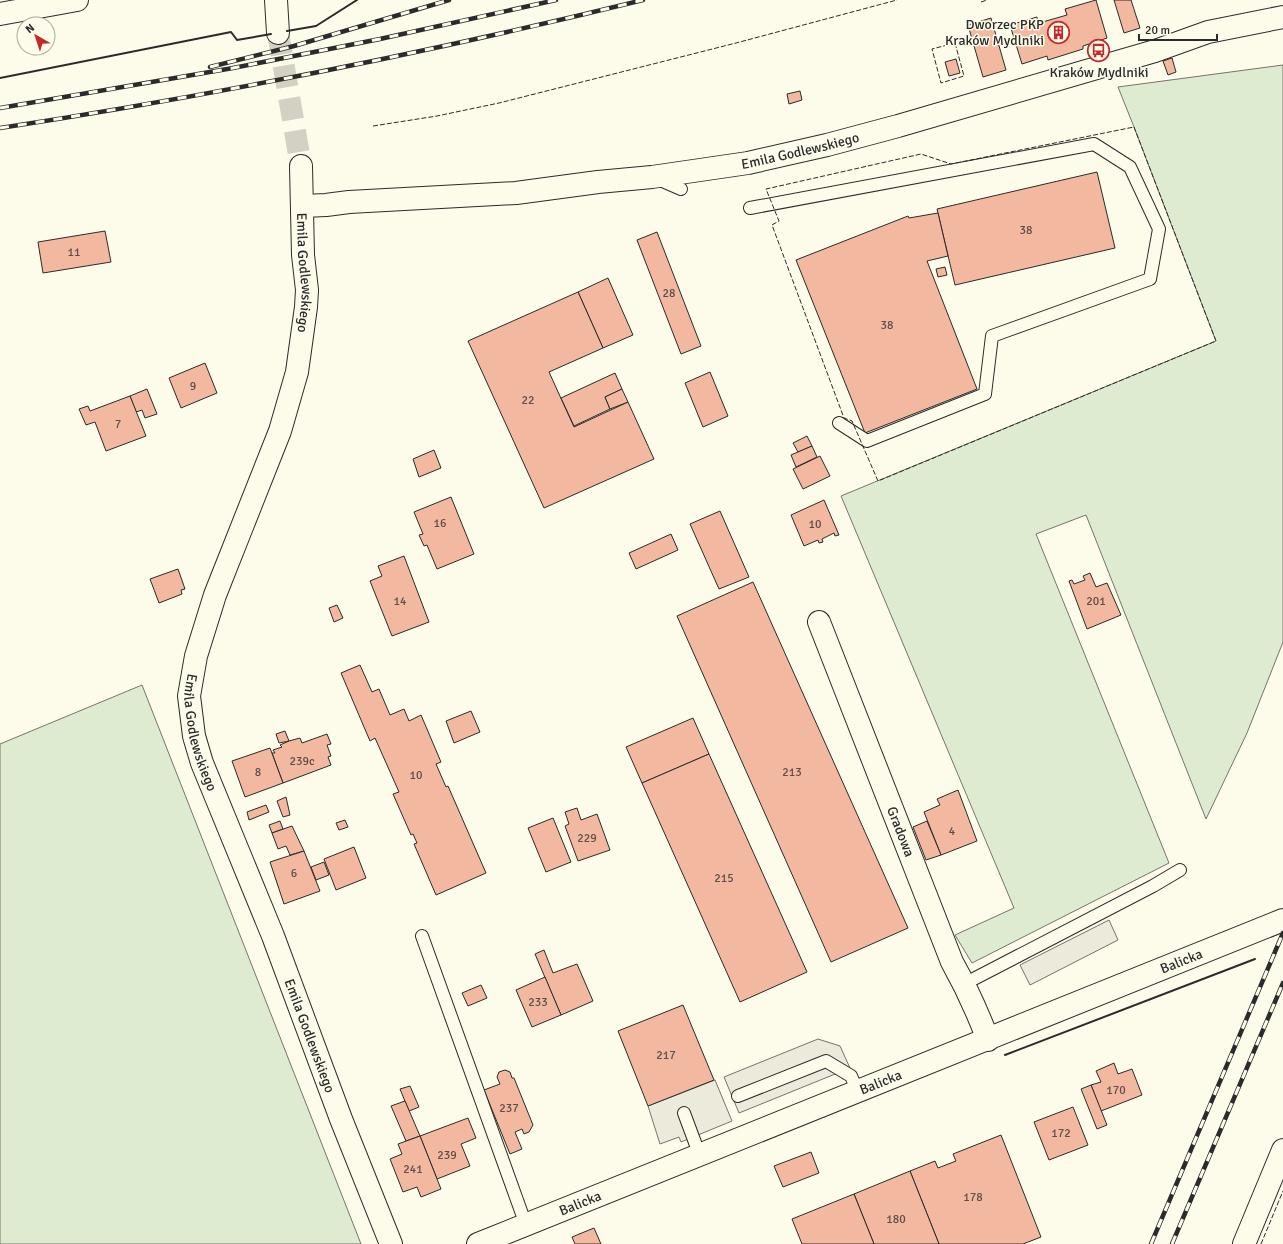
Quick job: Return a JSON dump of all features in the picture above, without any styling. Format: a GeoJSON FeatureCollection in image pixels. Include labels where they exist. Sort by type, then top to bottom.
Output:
{"type":"FeatureCollection","features":[{"type":"Feature","properties":{"kind":"street"},"geometry":{"type":"LineString","coordinates":[[276,0],[278,33]]}},
{"type":"Feature","properties":{"kind":"street"},"geometry":{"type":"LineString","coordinates":[[0,14],[69,1]]}},
{"type":"Feature","properties":{"kind":"street","name":"Emila Godlewskiego"},"geometry":{"type":"LineString","coordinates":[[303,206],[516,193],[598,182],[652,177],[748,163],[827,145],[1155,52],[1208,32],[1283,17]]}},
{"type":"Feature","properties":{"kind":"street","name":"Emila Godlewskiego"},"geometry":{"type":"LineString","coordinates":[[301,166],[303,255],[306,295],[297,372],[280,432],[215,595],[196,656],[189,696],[194,736],[202,763],[273,936],[338,1112],[391,1244]]}},
{"type":"Feature","properties":{"kind":"street","name":"Gradowa"},"geometry":{"type":"LineString","coordinates":[[820,622],[952,962],[982,1022],[988,1040]]}},
{"type":"Feature","properties":{"kind":"street","name":"Balicka"},"geometry":{"type":"LineString","coordinates":[[478,1244],[700,1156],[1283,920]]}},
{"type":"Feature","properties":{"kind":"street"},"geometry":{"type":"LineString","coordinates":[[1244,1244],[1283,1150]]}},
{"type":"Feature","properties":{"kind":"lane"},"geometry":{"type":"LineString","coordinates":[[750,208],[1094,144],[1130,167],[1159,229],[1150,279],[992,336],[985,394],[867,441],[839,423]]}},
{"type":"Feature","properties":{"kind":"lane"},"geometry":{"type":"LineString","coordinates":[[652,177],[681,189]]}},
{"type":"Feature","properties":{"kind":"lane"},"geometry":{"type":"LineString","coordinates":[[964,984],[1153,886],[1180,870]]}},
{"type":"Feature","properties":{"kind":"lane"},"geometry":{"type":"LineString","coordinates":[[422,936],[526,1225]]}},
{"type":"Feature","properties":{"kind":"lane"},"geometry":{"type":"LineString","coordinates":[[738,1096],[826,1061],[851,1076],[858,1092]]}},
{"type":"Feature","properties":{"kind":"lane"},"geometry":{"type":"LineString","coordinates":[[684,1113],[700,1156]]}},
{"type":"Feature","properties":{"kind":"green space"},"geometry":{"type":"Polygon","coordinates":[[[1283,65],[1283,642],[1247,733],[1206,819],[1086,515],[1036,534],[1169,863],[972,963],[955,935],[1014,908],[841,496],[1216,341],[1118,87],[1283,65]]]}},
{"type":"Feature","properties":{"kind":"green space"},"geometry":{"type":"Polygon","coordinates":[[[142,685],[361,1244],[0,1244],[0,744],[142,685]]]}},
{"type":"Feature","properties":{"kind":"shaded area"},"geometry":{"type":"Polygon","coordinates":[[[1109,920],[1118,940],[1030,985],[1020,965],[1109,920]]]}},
{"type":"Feature","properties":{"kind":"shaded area"},"geometry":{"type":"Polygon","coordinates":[[[818,1039],[840,1046],[850,1068],[739,1113],[724,1077],[818,1039]]]}},
{"type":"Feature","properties":{"kind":"shaded area"},"geometry":{"type":"Polygon","coordinates":[[[715,1080],[732,1121],[681,1142],[679,1137],[660,1144],[648,1106],[715,1080]]]}},
{"type":"Feature","properties":{"kind":"building","name":"Dworzec PKP Kraków Mydlniki"},"geometry":{"type":"Polygon","coordinates":[[[1096,0],[1107,38],[1083,46],[1083,49],[1048,60],[1047,56],[1022,64],[1010,25],[1037,17],[1039,23],[1067,15],[1065,9],[1096,0]]]}},
{"type":"Feature","properties":{"kind":"building"},"geometry":{"type":"Polygon","coordinates":[[[1114,0],[1131,0],[1140,28],[1124,33],[1114,0]]]}},
{"type":"Feature","properties":{"kind":"building"},"geometry":{"type":"Polygon","coordinates":[[[991,18],[1006,70],[983,77],[968,25],[991,18]]]}},
{"type":"Feature","properties":{"kind":"building"},"geometry":{"type":"Polygon","coordinates":[[[1172,58],[1176,72],[1168,75],[1163,61],[1172,58]]]}},
{"type":"Feature","properties":{"kind":"building"},"geometry":{"type":"Polygon","coordinates":[[[956,59],[960,73],[949,76],[945,62],[956,59]]]}},
{"type":"Feature","properties":{"kind":"building"},"geometry":{"type":"Polygon","coordinates":[[[800,91],[802,100],[789,104],[787,94],[800,91]]]}},
{"type":"Feature","properties":{"kind":"building"},"geometry":{"type":"Polygon","coordinates":[[[1097,172],[1115,248],[955,285],[937,209],[1097,172]]]}},
{"type":"Feature","properties":{"kind":"building"},"geometry":{"type":"Polygon","coordinates":[[[938,213],[948,256],[927,261],[977,389],[865,433],[796,260],[908,216],[909,218],[938,213]]]}},
{"type":"Feature","properties":{"kind":"building"},"geometry":{"type":"Polygon","coordinates":[[[105,231],[111,262],[43,273],[38,242],[105,231]]]}},
{"type":"Feature","properties":{"kind":"building"},"geometry":{"type":"Polygon","coordinates":[[[657,232],[701,346],[681,354],[637,240],[657,232]]]}},
{"type":"Feature","properties":{"kind":"building"},"geometry":{"type":"Polygon","coordinates":[[[945,267],[947,275],[938,277],[936,269],[945,267]]]}},
{"type":"Feature","properties":{"kind":"building"},"geometry":{"type":"Polygon","coordinates":[[[608,278],[633,335],[603,348],[578,292],[608,278]]]}},
{"type":"Feature","properties":{"kind":"building"},"geometry":{"type":"Polygon","coordinates":[[[578,292],[603,348],[549,372],[574,427],[628,402],[654,459],[544,508],[468,341],[578,292]]]}},
{"type":"Feature","properties":{"kind":"building"},"geometry":{"type":"Polygon","coordinates":[[[205,363],[217,393],[181,408],[169,378],[205,363]]]}},
{"type":"Feature","properties":{"kind":"building"},"geometry":{"type":"Polygon","coordinates":[[[710,372],[728,416],[703,427],[685,383],[710,372]]]}},
{"type":"Feature","properties":{"kind":"building"},"geometry":{"type":"Polygon","coordinates":[[[615,373],[622,389],[605,397],[610,409],[574,426],[561,398],[615,373]]]}},
{"type":"Feature","properties":{"kind":"building"},"geometry":{"type":"Polygon","coordinates":[[[147,389],[157,414],[145,418],[142,410],[136,412],[130,396],[147,389]]]}},
{"type":"Feature","properties":{"kind":"building"},"geometry":{"type":"Polygon","coordinates":[[[622,389],[628,402],[610,409],[605,397],[622,389]]]}},
{"type":"Feature","properties":{"kind":"building"},"geometry":{"type":"Polygon","coordinates":[[[130,396],[146,436],[106,451],[95,422],[86,425],[79,409],[88,406],[90,411],[130,396]]]}},
{"type":"Feature","properties":{"kind":"building"},"geometry":{"type":"Polygon","coordinates":[[[807,436],[812,446],[798,452],[793,443],[807,436]]]}},
{"type":"Feature","properties":{"kind":"building"},"geometry":{"type":"Polygon","coordinates":[[[812,446],[817,457],[796,467],[791,455],[812,446]]]}},
{"type":"Feature","properties":{"kind":"building"},"geometry":{"type":"Polygon","coordinates":[[[434,450],[441,468],[419,477],[413,459],[434,450]]]}},
{"type":"Feature","properties":{"kind":"building"},"geometry":{"type":"Polygon","coordinates":[[[820,456],[830,476],[803,489],[793,469],[820,456]]]}},
{"type":"Feature","properties":{"kind":"building"},"geometry":{"type":"Polygon","coordinates":[[[451,497],[474,554],[437,569],[427,545],[424,546],[419,535],[423,534],[414,512],[451,497]]]}},
{"type":"Feature","properties":{"kind":"building"},"geometry":{"type":"Polygon","coordinates":[[[824,500],[839,535],[835,536],[834,533],[822,539],[823,542],[819,543],[818,540],[804,546],[791,515],[824,500]]]}},
{"type":"Feature","properties":{"kind":"building"},"geometry":{"type":"Polygon","coordinates":[[[720,511],[749,577],[719,589],[690,524],[720,511]]]}},
{"type":"Feature","properties":{"kind":"building"},"geometry":{"type":"Polygon","coordinates":[[[671,534],[678,550],[636,569],[629,553],[671,534]]]}},
{"type":"Feature","properties":{"kind":"building"},"geometry":{"type":"Polygon","coordinates":[[[404,556],[429,622],[392,636],[370,581],[382,576],[378,566],[404,556]]]}},
{"type":"Feature","properties":{"kind":"building"},"geometry":{"type":"Polygon","coordinates":[[[178,569],[185,589],[181,590],[182,594],[159,603],[150,579],[178,569]]]}},
{"type":"Feature","properties":{"kind":"building"},"geometry":{"type":"Polygon","coordinates":[[[1090,573],[1096,587],[1107,583],[1121,615],[1087,629],[1069,581],[1072,580],[1074,584],[1085,580],[1083,576],[1090,573]]]}},
{"type":"Feature","properties":{"kind":"building"},"geometry":{"type":"Polygon","coordinates":[[[753,582],[908,928],[831,962],[677,616],[753,582]]]}},
{"type":"Feature","properties":{"kind":"building"},"geometry":{"type":"Polygon","coordinates":[[[337,605],[343,618],[334,622],[329,608],[337,605]]]}},
{"type":"Feature","properties":{"kind":"building"},"geometry":{"type":"Polygon","coordinates":[[[360,665],[372,692],[379,689],[390,715],[404,709],[409,721],[421,715],[441,762],[436,764],[446,787],[448,786],[486,873],[436,895],[414,844],[417,843],[413,834],[411,835],[393,794],[399,792],[375,738],[370,741],[341,673],[360,665]]]}},
{"type":"Feature","properties":{"kind":"building"},"geometry":{"type":"Polygon","coordinates":[[[471,711],[480,732],[454,743],[446,721],[471,711]]]}},
{"type":"Feature","properties":{"kind":"building"},"geometry":{"type":"Polygon","coordinates":[[[693,718],[709,754],[642,783],[626,747],[693,718]]]}},
{"type":"Feature","properties":{"kind":"building"},"geometry":{"type":"Polygon","coordinates":[[[285,731],[289,741],[279,743],[276,734],[285,731]]]}},
{"type":"Feature","properties":{"kind":"building"},"geometry":{"type":"Polygon","coordinates":[[[327,734],[331,744],[327,745],[331,756],[328,757],[331,765],[283,783],[272,753],[275,753],[273,750],[282,747],[280,745],[289,741],[300,738],[302,743],[327,734]]]}},
{"type":"Feature","properties":{"kind":"building"},"geometry":{"type":"Polygon","coordinates":[[[270,748],[283,783],[245,797],[232,761],[270,748]]]}},
{"type":"Feature","properties":{"kind":"building"},"geometry":{"type":"Polygon","coordinates":[[[709,754],[807,972],[740,1002],[642,783],[709,754]]]}},
{"type":"Feature","properties":{"kind":"building"},"geometry":{"type":"Polygon","coordinates":[[[958,790],[977,841],[941,855],[924,812],[940,805],[937,799],[958,790]]]}},
{"type":"Feature","properties":{"kind":"building"},"geometry":{"type":"Polygon","coordinates":[[[286,797],[290,815],[283,817],[277,801],[286,797]]]}},
{"type":"Feature","properties":{"kind":"building"},"geometry":{"type":"Polygon","coordinates":[[[266,805],[269,812],[249,820],[247,812],[266,805]]]}},
{"type":"Feature","properties":{"kind":"building"},"geometry":{"type":"Polygon","coordinates":[[[577,808],[581,820],[597,814],[610,850],[578,861],[565,826],[569,824],[565,812],[577,808]]]}},
{"type":"Feature","properties":{"kind":"building"},"geometry":{"type":"Polygon","coordinates":[[[553,818],[571,862],[546,872],[528,828],[553,818]]]}},
{"type":"Feature","properties":{"kind":"building"},"geometry":{"type":"Polygon","coordinates":[[[345,820],[348,827],[339,830],[336,823],[345,820]]]}},
{"type":"Feature","properties":{"kind":"building"},"geometry":{"type":"Polygon","coordinates":[[[280,821],[283,829],[272,833],[269,825],[280,821]]]}},
{"type":"Feature","properties":{"kind":"building"},"geometry":{"type":"Polygon","coordinates":[[[927,821],[941,855],[926,860],[913,827],[927,821]]]}},
{"type":"Feature","properties":{"kind":"building"},"geometry":{"type":"Polygon","coordinates":[[[292,826],[304,851],[290,855],[286,846],[278,849],[272,833],[292,826]]]}},
{"type":"Feature","properties":{"kind":"building"},"geometry":{"type":"Polygon","coordinates":[[[354,847],[366,878],[336,890],[324,859],[354,847]]]}},
{"type":"Feature","properties":{"kind":"building"},"geometry":{"type":"Polygon","coordinates":[[[304,851],[320,891],[284,904],[270,862],[304,851]]]}},
{"type":"Feature","properties":{"kind":"building"},"geometry":{"type":"Polygon","coordinates":[[[324,862],[329,875],[316,880],[311,867],[324,862]]]}},
{"type":"Feature","properties":{"kind":"building"},"geometry":{"type":"Polygon","coordinates":[[[544,950],[553,973],[577,964],[593,1001],[561,1015],[535,954],[544,950]]]}},
{"type":"Feature","properties":{"kind":"building"},"geometry":{"type":"Polygon","coordinates":[[[545,977],[561,1015],[532,1027],[516,990],[545,977]]]}},
{"type":"Feature","properties":{"kind":"building"},"geometry":{"type":"Polygon","coordinates":[[[481,985],[487,998],[468,1006],[462,993],[481,985]]]}},
{"type":"Feature","properties":{"kind":"building"},"geometry":{"type":"Polygon","coordinates":[[[683,1005],[714,1080],[648,1106],[618,1031],[683,1005]]]}},
{"type":"Feature","properties":{"kind":"building"},"geometry":{"type":"Polygon","coordinates":[[[1114,1063],[1118,1074],[1132,1069],[1142,1095],[1101,1111],[1091,1085],[1101,1082],[1096,1071],[1114,1063]]]}},
{"type":"Feature","properties":{"kind":"building"},"geometry":{"type":"Polygon","coordinates":[[[505,1070],[510,1072],[512,1078],[514,1078],[533,1125],[529,1132],[524,1134],[522,1129],[515,1132],[522,1149],[510,1154],[484,1090],[500,1084],[497,1077],[499,1072],[505,1070]]]}},
{"type":"Feature","properties":{"kind":"building"},"geometry":{"type":"Polygon","coordinates":[[[1091,1085],[1107,1125],[1097,1129],[1081,1089],[1091,1085]]]}},
{"type":"Feature","properties":{"kind":"building"},"geometry":{"type":"Polygon","coordinates":[[[410,1086],[419,1107],[409,1111],[400,1089],[410,1086]]]}},
{"type":"Feature","properties":{"kind":"building"},"geometry":{"type":"Polygon","coordinates":[[[405,1101],[420,1136],[406,1141],[391,1106],[405,1101]]]}},
{"type":"Feature","properties":{"kind":"building"},"geometry":{"type":"Polygon","coordinates":[[[1073,1107],[1088,1145],[1049,1160],[1034,1122],[1073,1107]]]}},
{"type":"Feature","properties":{"kind":"building"},"geometry":{"type":"Polygon","coordinates":[[[468,1118],[476,1138],[461,1144],[470,1166],[437,1179],[420,1136],[468,1118]]]}},
{"type":"Feature","properties":{"kind":"building"},"geometry":{"type":"Polygon","coordinates":[[[1001,1135],[1041,1237],[1023,1244],[939,1244],[910,1171],[935,1161],[938,1168],[956,1161],[953,1154],[1001,1135]]]}},
{"type":"Feature","properties":{"kind":"building"},"geometry":{"type":"Polygon","coordinates":[[[420,1136],[441,1189],[421,1197],[417,1187],[403,1192],[390,1159],[402,1154],[398,1144],[420,1136]]]}},
{"type":"Feature","properties":{"kind":"building"},"geometry":{"type":"Polygon","coordinates":[[[811,1152],[819,1173],[783,1187],[774,1166],[811,1152]]]}},
{"type":"Feature","properties":{"kind":"building"},"geometry":{"type":"Polygon","coordinates":[[[910,1171],[939,1244],[874,1244],[854,1194],[910,1171]]]}},
{"type":"Feature","properties":{"kind":"building"},"geometry":{"type":"Polygon","coordinates":[[[854,1194],[874,1244],[802,1244],[792,1219],[854,1194]]]}},
{"type":"Feature","properties":{"kind":"building"},"geometry":{"type":"Polygon","coordinates":[[[594,1228],[601,1244],[575,1244],[572,1237],[594,1228]]]}},
{"type":"Feature","properties":{"kind":"tunnel"},"geometry":{"type":"LineString","coordinates":[[278,33],[301,166]]}},
{"type":"Feature","properties":{"kind":"railway"},"geometry":{"type":"LineString","coordinates":[[210,67],[294,46],[449,0]]}},
{"type":"Feature","properties":{"kind":"railway"},"geometry":{"type":"LineString","coordinates":[[0,108],[233,68],[380,39],[556,0]]}},
{"type":"Feature","properties":{"kind":"railway"},"geometry":{"type":"LineString","coordinates":[[0,128],[242,87],[323,71],[403,55],[643,0]]}},
{"type":"Feature","properties":{"kind":"railway"},"geometry":{"type":"LineString","coordinates":[[1151,1244],[1283,933]]}},
{"type":"Feature","properties":{"kind":"railway"},"geometry":{"type":"LineString","coordinates":[[1172,1244],[1283,983]]}},
{"type":"Feature","properties":{"kind":"fence"},"geometry":{"type":"LineString","coordinates":[[373,126],[437,116],[499,103],[736,43],[897,0]]}},
{"type":"Feature","properties":{"kind":"fence"},"geometry":{"type":"LineString","coordinates":[[981,2],[987,0]]}},
{"type":"Feature","properties":{"kind":"fence"},"geometry":{"type":"LineString","coordinates":[[955,43],[964,76],[941,83],[932,49],[955,43]]}},
{"type":"Feature","properties":{"kind":"fence"},"geometry":{"type":"LineString","coordinates":[[1134,127],[1216,341],[878,481],[852,421],[844,418],[772,225],[779,221],[766,189],[921,154],[951,164],[1134,127]]}},
{"type":"Feature","properties":{"kind":"fence"},"geometry":{"type":"LineString","coordinates":[[1261,1244],[1283,1191]]}},
{"type":"Feature","properties":{"kind":"wall"},"geometry":{"type":"LineString","coordinates":[[287,31],[316,26],[357,0]]}},
{"type":"Feature","properties":{"kind":"wall"},"geometry":{"type":"LineString","coordinates":[[0,78],[231,32],[237,40],[271,34]]}},
{"type":"Feature","properties":{"kind":"wall"},"geometry":{"type":"LineString","coordinates":[[1005,1055],[1255,959]]}},
{"type":"Feature","properties":{"kind":"place","name":"Dworzec PKP Kraków Mydlniki"},"geometry":{"type":"Point","coordinates":[1059,32]}},
{"type":"Feature","properties":{"kind":"place","name":"Kraków Mydlniki"},"geometry":{"type":"Point","coordinates":[1099,50]}}]}
